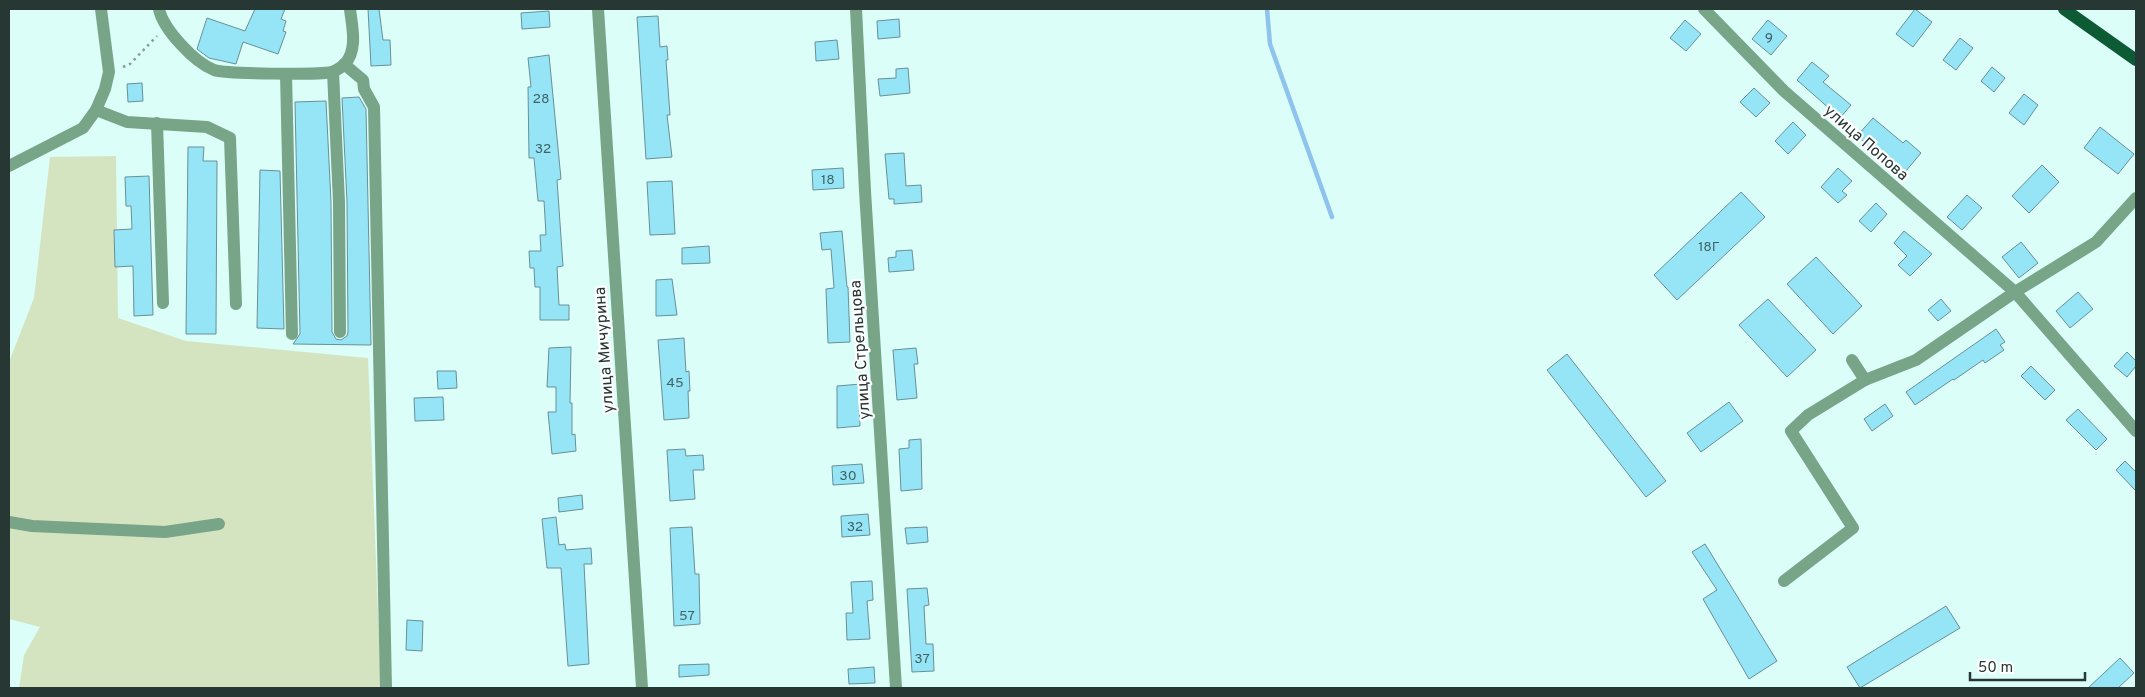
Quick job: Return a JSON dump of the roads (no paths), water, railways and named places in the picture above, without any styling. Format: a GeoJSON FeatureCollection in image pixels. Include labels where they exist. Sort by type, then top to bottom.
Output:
{"type":"FeatureCollection","features":[{"type":"Feature","properties":{"kind":"main road"},"geometry":{"type":"LineString","coordinates":[[2064,9],[2136,60]]}},
{"type":"Feature","properties":{"kind":"street"},"geometry":{"type":"LineString","coordinates":[[9,166],[83,128],[96,110],[110,72],[101,9]]}},
{"type":"Feature","properties":{"kind":"street"},"geometry":{"type":"LineString","coordinates":[[160,9],[161,18],[196,59],[215,70],[286,74],[333,72],[344,64],[352,51],[354,38],[350,9]]}},
{"type":"Feature","properties":{"kind":"street","name":"улица Мичурина"},"geometry":{"type":"LineString","coordinates":[[598,9],[642,688]]}},
{"type":"Feature","properties":{"kind":"street","name":"улица Стрельцова"},"geometry":{"type":"LineString","coordinates":[[856,9],[865,191],[896,688]]}},
{"type":"Feature","properties":{"kind":"street","name":"улица Попова"},"geometry":{"type":"LineString","coordinates":[[1704,9],[1784,92],[2015,292],[2136,431]]}},
{"type":"Feature","properties":{"kind":"street"},"geometry":{"type":"LineString","coordinates":[[344,64],[363,80],[364,89],[374,107],[386,688]]}},
{"type":"Feature","properties":{"kind":"street"},"geometry":{"type":"LineString","coordinates":[[333,72],[339,202],[340,332]]}},
{"type":"Feature","properties":{"kind":"street"},"geometry":{"type":"LineString","coordinates":[[286,74],[292,334]]}},
{"type":"Feature","properties":{"kind":"street"},"geometry":{"type":"LineString","coordinates":[[96,110],[127,122],[207,127],[230,138],[236,304]]}},
{"type":"Feature","properties":{"kind":"street"},"geometry":{"type":"LineString","coordinates":[[157,123],[163,303]]}},
{"type":"Feature","properties":{"kind":"street"},"geometry":{"type":"LineString","coordinates":[[1784,580],[1853,528],[1791,431],[1808,414],[1865,380],[1916,360],[2015,292],[2096,242],[2136,198]]}},
{"type":"Feature","properties":{"kind":"street"},"geometry":{"type":"LineString","coordinates":[[1852,360],[1865,380]]}},
{"type":"Feature","properties":{"kind":"street"},"geometry":{"type":"LineString","coordinates":[[9,522],[32,526],[165,532],[219,524]]}},
{"type":"Feature","properties":{"kind":"waterway"},"geometry":{"type":"LineString","coordinates":[[1267,9],[1270,44],[1332,217]]}}]}
